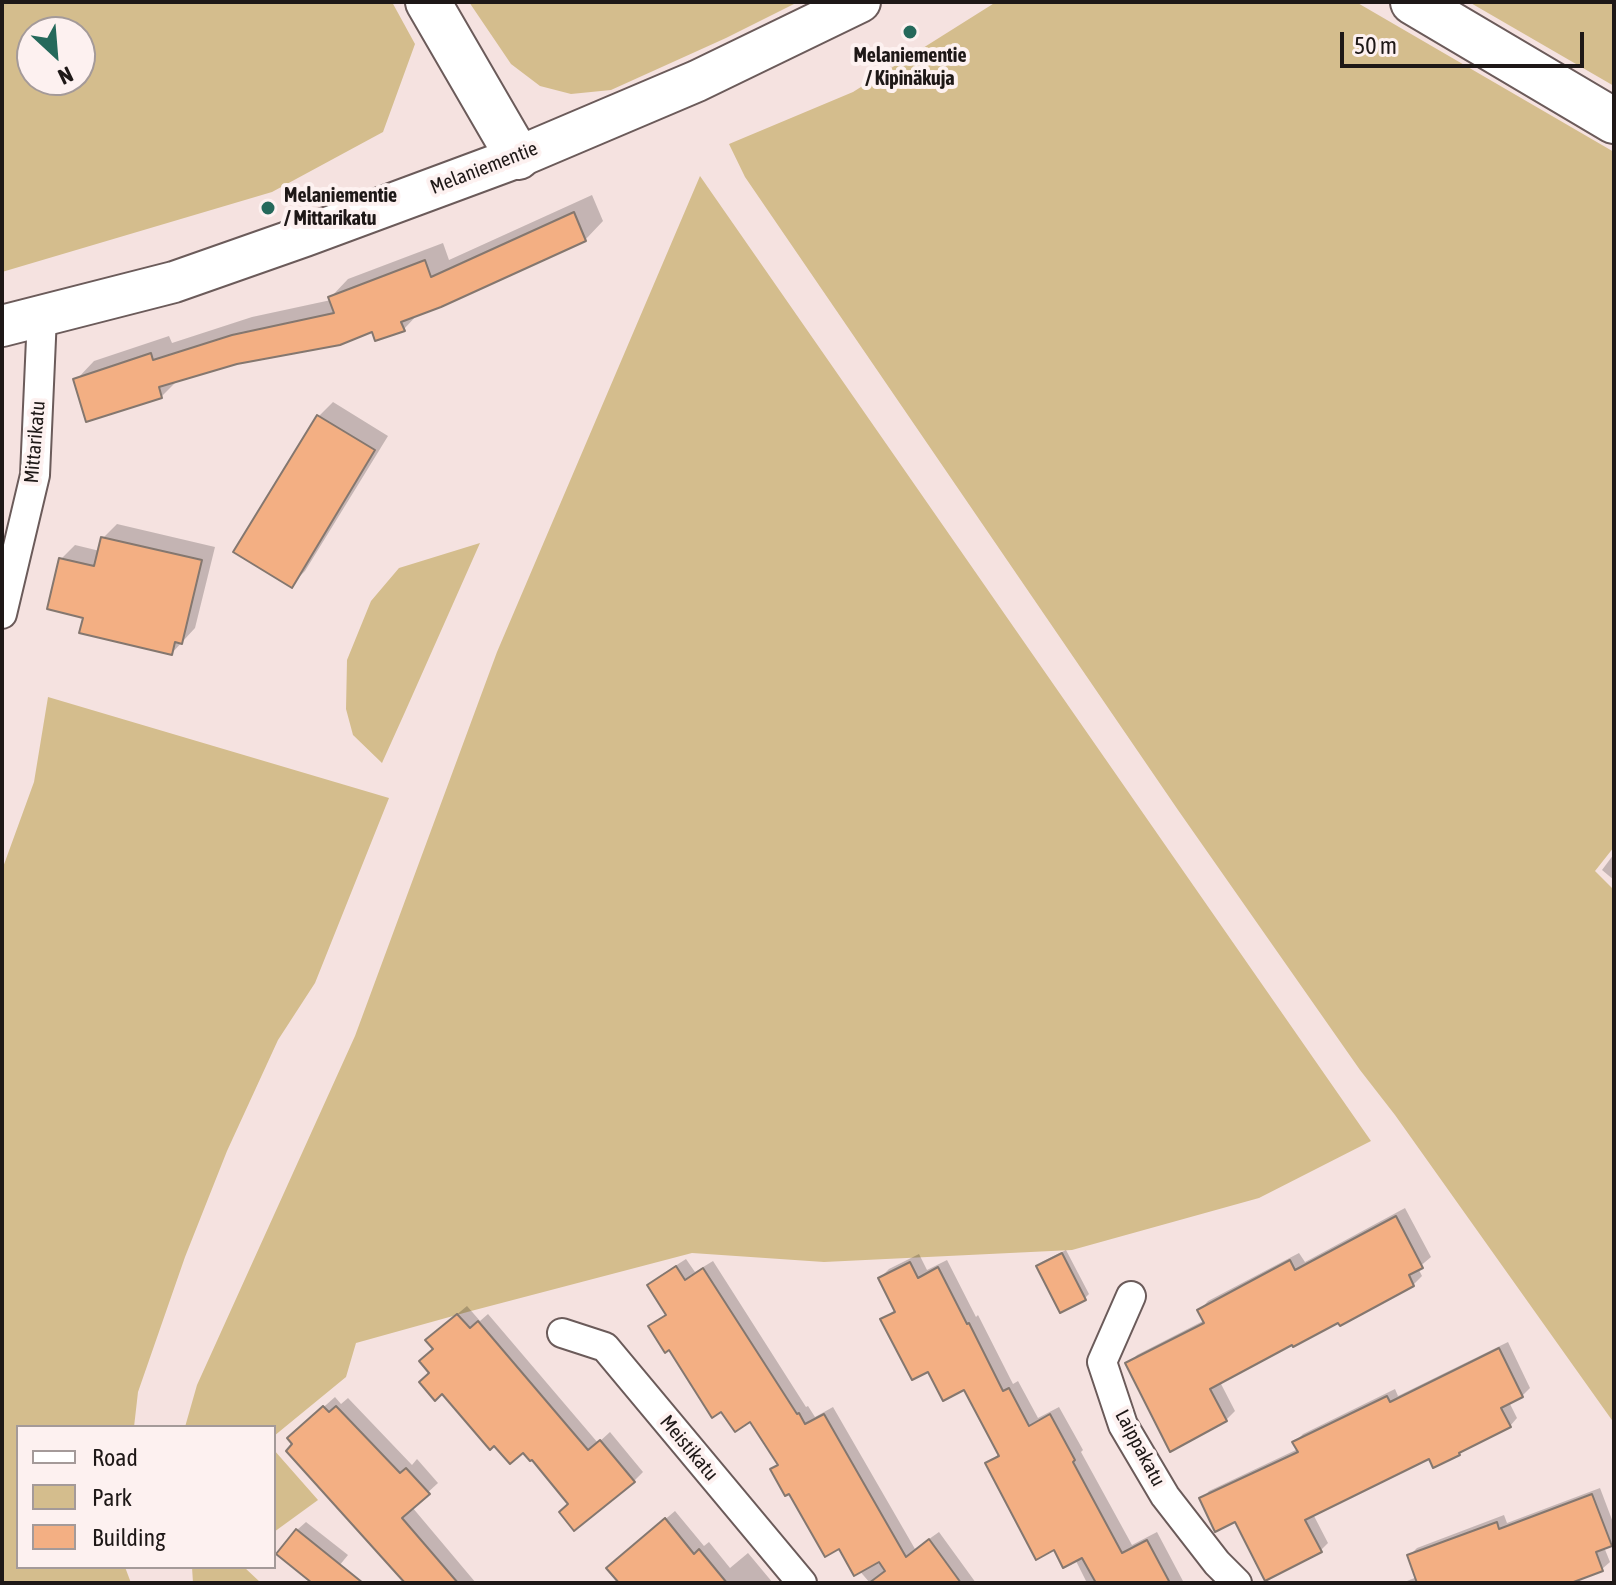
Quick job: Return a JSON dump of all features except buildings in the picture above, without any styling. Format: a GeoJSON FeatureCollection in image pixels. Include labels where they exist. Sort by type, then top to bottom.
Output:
{"type":"FeatureCollection","features":[{"type":"Feature","properties":{"kind":"highway"},"geometry":{"type":"LineString","coordinates":[[428,2],[518,157]]}},
{"type":"Feature","properties":{"kind":"highway"},"geometry":{"type":"LineString","coordinates":[[1413,2],[1614,121]]}},
{"type":"Feature","properties":{"kind":"main road","name":"Melaniementie"},"geometry":{"type":"LineString","coordinates":[[2,326],[174,282],[518,157],[697,81],[860,2]]}},
{"type":"Feature","properties":{"kind":"street","name":"Mittarikatu"},"geometry":{"type":"LineString","coordinates":[[2,614],[35,475],[42,316]]}},
{"type":"Feature","properties":{"kind":"street","name":"Laippakatu"},"geometry":{"type":"LineString","coordinates":[[1131,1296],[1102,1362],[1123,1425],[1165,1496],[1217,1563],[1237,1583]]}},
{"type":"Feature","properties":{"kind":"street","name":"Meistikatu"},"geometry":{"type":"LineString","coordinates":[[562,1333],[605,1347],[802,1583]]}},
{"type":"Feature","properties":{"kind":"green space"},"geometry":{"type":"Polygon","coordinates":[[[2,2],[392,2],[415,44],[383,132],[272,192],[2,272],[2,2]]]}},
{"type":"Feature","properties":{"kind":"green space"},"geometry":{"type":"Polygon","coordinates":[[[469,2],[798,2],[611,90],[571,94],[540,86],[511,64],[469,2]]]}},
{"type":"Feature","properties":{"kind":"green space"},"geometry":{"type":"Polygon","coordinates":[[[996,2],[1356,2],[1614,152],[1614,847],[1595,871],[1614,890],[1614,1423],[1178,810],[745,177],[729,144],[853,92],[996,2]]]}},
{"type":"Feature","properties":{"kind":"green space"},"geometry":{"type":"Polygon","coordinates":[[[1469,2],[1614,2],[1614,86],[1469,2]]]}},
{"type":"Feature","properties":{"kind":"green space"},"geometry":{"type":"Polygon","coordinates":[[[700,176],[1371,1141],[1259,1198],[1072,1250],[824,1262],[692,1253],[356,1343],[346,1377],[276,1434],[276,1425],[186,1425],[197,1385],[355,1036],[497,652],[700,176]]]}},
{"type":"Feature","properties":{"kind":"green space"},"geometry":{"type":"Polygon","coordinates":[[[480,543],[382,763],[353,735],[346,709],[347,660],[371,601],[399,568],[480,543]]]}},
{"type":"Feature","properties":{"kind":"green space"},"geometry":{"type":"Polygon","coordinates":[[[48,697],[389,798],[315,983],[278,1040],[227,1151],[185,1257],[138,1392],[134,1425],[16,1425],[16,1569],[126,1569],[131,1583],[2,1583],[2,870],[34,782],[48,697]]]}},
{"type":"Feature","properties":{"kind":"green space"},"geometry":{"type":"Polygon","coordinates":[[[276,1452],[318,1500],[276,1531],[276,1452]]]}},
{"type":"Feature","properties":{"kind":"green space"},"geometry":{"type":"Polygon","coordinates":[[[192,1569],[246,1569],[261,1583],[193,1583],[192,1569]]]}},
{"type":"Feature","properties":{"kind":"place","name":"Melaniementie / Kipinäkuja"},"geometry":{"type":"Point","coordinates":[910,32]}},
{"type":"Feature","properties":{"kind":"place","name":"Melaniementie / Mittarikatu"},"geometry":{"type":"Point","coordinates":[268,208]}}]}
